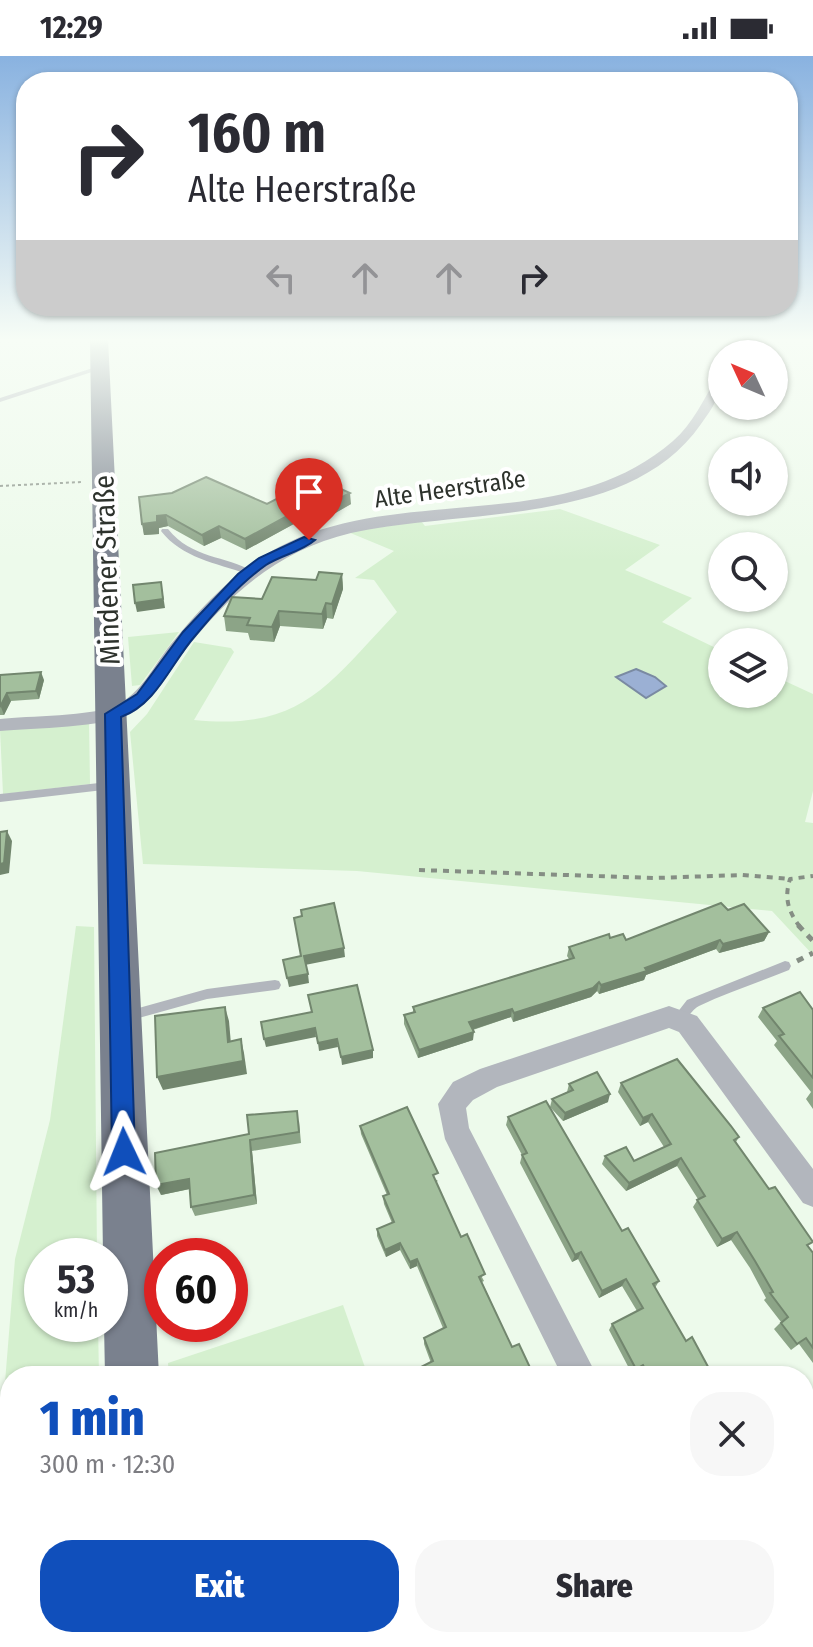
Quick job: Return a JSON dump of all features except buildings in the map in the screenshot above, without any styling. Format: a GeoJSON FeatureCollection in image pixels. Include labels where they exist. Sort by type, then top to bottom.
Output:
{"type":"FeatureCollection","features":[{"type":"Feature","properties":{"kind":"main road","name":"Mindener Straße"},"geometry":{"type":"LineString","coordinates":[[101,413],[113,714],[112,785],[132,1366]]}},
{"type":"Feature","properties":{"kind":"street","name":"Alte Heerstraße"},"geometry":{"type":"LineString","coordinates":[[113,714],[130,709],[142,698],[188,635],[250,572],[288,548],[338,530],[549,500],[625,480],[677,445],[702,413]]}},
{"type":"Feature","properties":{"kind":"street"},"geometry":{"type":"LineString","coordinates":[[0,725],[113,714]]}},
{"type":"Feature","properties":{"kind":"street"},"geometry":{"type":"LineString","coordinates":[[575,1366],[455,1130],[452,1104],[463,1091],[489,1078],[669,1017],[679,1018],[688,1024],[813,1193]]}},
{"type":"Feature","properties":{"kind":"lane"},"geometry":{"type":"LineString","coordinates":[[165,531],[187,548],[250,572]]}},
{"type":"Feature","properties":{"kind":"lane"},"geometry":{"type":"LineString","coordinates":[[0,798],[112,785]]}},
{"type":"Feature","properties":{"kind":"lane"},"geometry":{"type":"LineString","coordinates":[[679,1018],[691,1004],[785,966]]}},
{"type":"Feature","properties":{"kind":"lane"},"geometry":{"type":"LineString","coordinates":[[119,1019],[207,994],[275,985]]}},
{"type":"Feature","properties":{"kind":"path"},"geometry":{"type":"LineString","coordinates":[[0,486],[103,481]]}},
{"type":"Feature","properties":{"kind":"path"},"geometry":{"type":"LineString","coordinates":[[419,870],[654,878],[742,875],[790,879],[813,876]]}},
{"type":"Feature","properties":{"kind":"path"},"geometry":{"type":"LineString","coordinates":[[790,879],[784,893],[789,911],[813,941]]}},
{"type":"Feature","properties":{"kind":"green space"},"geometry":{"type":"Polygon","coordinates":[[[560,509],[660,545],[625,570],[692,598],[662,622],[708,644],[708,708],[788,708],[788,682],[813,694],[813,791],[805,822],[813,823],[813,955],[772,911],[357,871],[143,864],[130,732],[147,714],[194,642],[231,648],[234,652],[194,720],[262,718],[288,710],[331,681],[397,612],[374,580],[355,578],[394,551],[348,532],[421,521],[425,526],[560,509]]]}},
{"type":"Feature","properties":{"kind":"green space"},"geometry":{"type":"Polygon","coordinates":[[[179,632],[140,685],[132,686],[128,637],[179,632]]]}},
{"type":"Feature","properties":{"kind":"green space"},"geometry":{"type":"Polygon","coordinates":[[[89,723],[90,784],[3,794],[0,730],[89,723]]]}},
{"type":"Feature","properties":{"kind":"green space"},"geometry":{"type":"Polygon","coordinates":[[[76,926],[94,927],[97,1238],[24,1238],[24,1342],[98,1342],[99,1366],[6,1366],[15,1259],[50,1120],[76,926]]]}},
{"type":"Feature","properties":{"kind":"green space"},"geometry":{"type":"Polygon","coordinates":[[[343,1305],[364,1366],[168,1366],[168,1363],[231,1342],[248,1342],[248,1336],[343,1305]]]}},
{"type":"Feature","properties":{"kind":"water"},"geometry":{"type":"Polygon","coordinates":[[[636,669],[655,677],[666,686],[646,698],[616,677],[636,669]]]}},
{"type":"Feature","properties":{"kind":"route"},"geometry":{"type":"LineString","coordinates":[[124,1152],[112,785],[113,714],[130,709],[142,698],[207,612],[243,577],[264,560],[309,540]]}}]}
